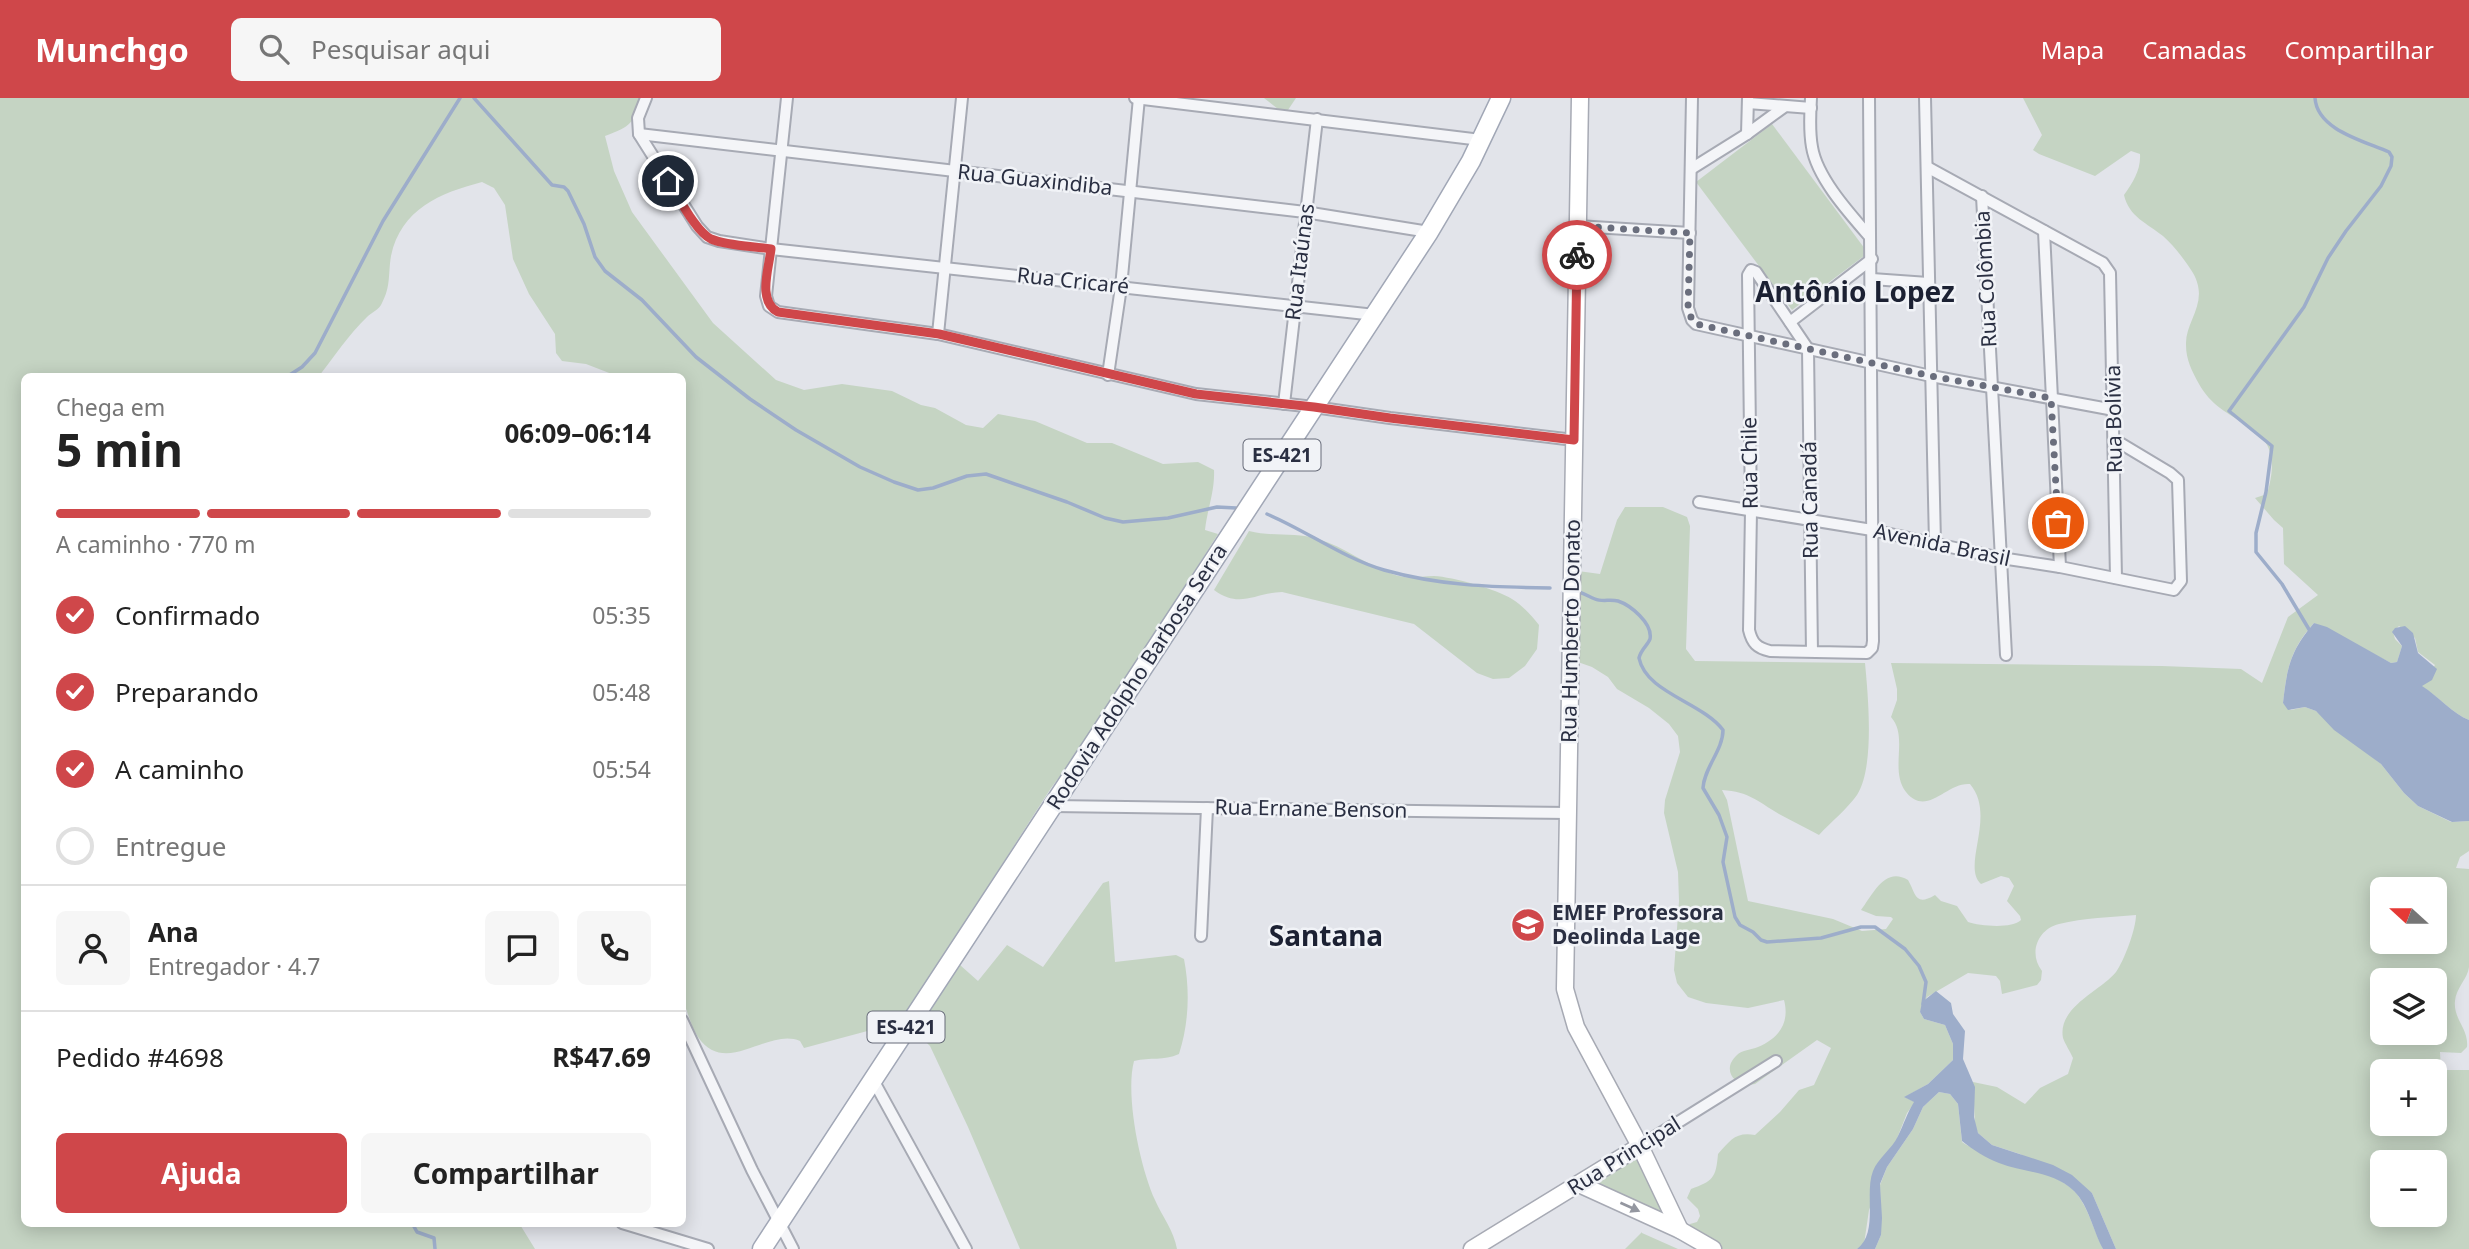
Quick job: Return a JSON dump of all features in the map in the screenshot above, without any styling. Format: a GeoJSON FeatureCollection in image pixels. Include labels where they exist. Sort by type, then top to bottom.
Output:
{"type":"FeatureCollection","features":[{"type":"Feature","properties":{"kind":"main road","name":"Rodovia Adolpho Barbosa Serra"},"geometry":{"type":"LineString","coordinates":[[762,1249],[1429,232],[1481,140],[1501,98]]}},
{"type":"Feature","properties":{"kind":"main road","name":"Rua Humberto Donato"},"geometry":{"type":"LineString","coordinates":[[1580,98],[1564,975],[1568,1005],[1576,1027],[1640,1146],[1680,1230]]}},
{"type":"Feature","properties":{"kind":"main road","name":"Rua Principal"},"geometry":{"type":"LineString","coordinates":[[1472,1249],[1640,1146]]}},
{"type":"Feature","properties":{"kind":"main road"},"geometry":{"type":"LineString","coordinates":[[1579,1184],[1680,1230],[1713,1249]]}},
{"type":"Feature","properties":{"kind":"street"},"geometry":{"type":"LineString","coordinates":[[639,134],[638,118],[646,98]]}},
{"type":"Feature","properties":{"kind":"street"},"geometry":{"type":"LineString","coordinates":[[787,98],[766,296],[769,306],[778,312],[939,334],[1196,394],[1574,440]]}},
{"type":"Feature","properties":{"kind":"street"},"geometry":{"type":"LineString","coordinates":[[939,334],[962,98]]}},
{"type":"Feature","properties":{"kind":"street"},"geometry":{"type":"LineString","coordinates":[[1108,375],[1121,287],[1137,98],[1481,140]]}},
{"type":"Feature","properties":{"kind":"street"},"geometry":{"type":"LineString","coordinates":[[1692,98],[1688,309],[1696,324],[1931,376],[2114,410]]}},
{"type":"Feature","properties":{"kind":"street"},"geometry":{"type":"LineString","coordinates":[[1812,652],[1867,653],[1872,648],[1873,641],[1869,98]]}},
{"type":"Feature","properties":{"kind":"street"},"geometry":{"type":"LineString","coordinates":[[1925,98],[1935,543]]}},
{"type":"Feature","properties":{"kind":"street"},"geometry":{"type":"LineString","coordinates":[[1747,134],[1748,101],[1784,107],[1811,103],[1810,135],[1815,158],[1845,208],[1870,237]]}},
{"type":"Feature","properties":{"kind":"street"},"geometry":{"type":"LineString","coordinates":[[1691,169],[1784,107]]}},
{"type":"Feature","properties":{"kind":"street","name":"Rua Itaúnas"},"geometry":{"type":"LineString","coordinates":[[1283,404],[1317,119]]}},
{"type":"Feature","properties":{"kind":"street","name":"Rua Guaxindiba"},"geometry":{"type":"LineString","coordinates":[[639,134],[1305,212],[1429,232]]}},
{"type":"Feature","properties":{"kind":"street","name":"Rua Cricaré"},"geometry":{"type":"LineString","coordinates":[[639,134],[697,226],[707,237],[719,241],[771,249],[1375,315]]}},
{"type":"Feature","properties":{"kind":"street"},"geometry":{"type":"LineString","coordinates":[[1927,167],[2044,231],[2060,567]]}},
{"type":"Feature","properties":{"kind":"street","name":"Rua Colômbia"},"geometry":{"type":"LineString","coordinates":[[1982,197],[2006,655]]}},
{"type":"Feature","properties":{"kind":"street"},"geometry":{"type":"LineString","coordinates":[[1577,226],[1690,233]]}},
{"type":"Feature","properties":{"kind":"street","name":"Rua Bolívia"},"geometry":{"type":"LineString","coordinates":[[2044,231],[2103,263],[2111,278],[2116,578]]}},
{"type":"Feature","properties":{"kind":"street"},"geometry":{"type":"LineString","coordinates":[[1808,349],[1790,322],[1872,259]]}},
{"type":"Feature","properties":{"kind":"street","name":"Rua Chile"},"geometry":{"type":"LineString","coordinates":[[1790,322],[1756,272],[1751,270],[1748,275],[1751,511],[1749,629],[1756,646],[1770,651],[1812,652]]}},
{"type":"Feature","properties":{"kind":"street"},"geometry":{"type":"LineString","coordinates":[[1872,279],[1928,283]]}},
{"type":"Feature","properties":{"kind":"street","name":"Rua Canadá"},"geometry":{"type":"LineString","coordinates":[[1808,349],[1812,652]]}},
{"type":"Feature","properties":{"kind":"street","name":"Avenida Brasil"},"geometry":{"type":"LineString","coordinates":[[1699,502],[1872,530],[2171,591],[2181,581],[2179,484],[2170,473],[2115,440]]}},
{"type":"Feature","properties":{"kind":"street","name":"Rua Ernane Benson"},"geometry":{"type":"LineString","coordinates":[[1053,806],[1569,813]]}},
{"type":"Feature","properties":{"kind":"street"},"geometry":{"type":"LineString","coordinates":[[1201,936],[1207,808]]}},
{"type":"Feature","properties":{"kind":"street"},"geometry":{"type":"LineString","coordinates":[[686,1028],[778,1223],[793,1249]]}},
{"type":"Feature","properties":{"kind":"street","name":"Rua Principal"},"geometry":{"type":"LineString","coordinates":[[1640,1146],[1776,1061]]}},
{"type":"Feature","properties":{"kind":"street"},"geometry":{"type":"LineString","coordinates":[[872,1078],[966,1249]]}},
{"type":"Feature","properties":{"kind":"street"},"geometry":{"type":"LineString","coordinates":[[635,1227],[708,1249]]}},
{"type":"Feature","properties":{"kind":"green space"},"geometry":{"type":"Polygon","coordinates":[[[0,98],[643,98],[630,123],[605,136],[614,171],[632,212],[713,323],[776,380],[804,390],[842,384],[892,391],[921,405],[935,408],[966,425],[983,428],[998,414],[1035,421],[1087,443],[1112,443],[1163,464],[1198,462],[1214,470],[1205,530],[1218,534],[1090,736],[1051,788],[901,1022],[804,1048],[800,1041],[788,1038],[734,1053],[721,1053],[709,1048],[698,1037],[686,1009],[686,373],[609,373],[586,364],[562,361],[556,353],[555,334],[529,294],[513,259],[505,205],[494,188],[482,182],[437,198],[413,215],[396,240],[391,256],[387,291],[381,305],[354,331],[321,373],[21,373],[21,1227],[521,1227],[535,1249],[0,1249],[0,98]]]}},
{"type":"Feature","properties":{"kind":"green space"},"geometry":{"type":"Polygon","coordinates":[[[1264,98],[1296,98],[1288,110],[1278,109],[1264,98]]]}},
{"type":"Feature","properties":{"kind":"green space"},"geometry":{"type":"Polygon","coordinates":[[[2023,98],[2469,98],[2469,720],[2421,686],[2435,665],[2418,652],[2415,638],[2399,626],[2393,632],[2395,639],[2402,646],[2397,662],[2391,663],[2314,623],[2291,660],[2283,703],[2291,710],[2305,707],[2316,711],[2381,764],[2418,806],[2451,822],[2469,821],[2469,851],[2460,857],[2456,868],[2469,869],[2469,967],[2455,1001],[2467,1047],[2461,1053],[2440,1052],[2440,1059],[2370,1059],[2370,1136],[2447,1136],[2447,1070],[2469,1070],[2469,1249],[2116,1249],[2092,1193],[2020,1154],[1992,1145],[1978,1133],[1975,1126],[1973,1082],[1997,1087],[2025,1104],[2040,1088],[2068,1074],[2073,1058],[2063,1038],[2067,1017],[2073,1008],[2116,972],[2129,945],[2136,915],[2068,922],[2046,931],[2037,943],[2036,957],[2042,971],[2037,985],[2002,994],[2000,981],[1996,976],[1968,973],[1927,997],[1920,1012],[1924,1019],[1945,1025],[1953,1044],[1953,1060],[1928,1084],[1905,1097],[1915,1102],[1907,1113],[1869,1210],[1864,1244],[1857,1249],[1707,1249],[1687,1230],[1700,1216],[1698,1209],[1687,1198],[1691,1189],[1712,1178],[1718,1154],[1738,1136],[1755,1135],[1799,1090],[1814,1085],[1831,1048],[1817,1040],[1755,1084],[1742,1084],[1732,1077],[1732,1061],[1739,1053],[1758,1047],[1777,1034],[1784,1023],[1784,1000],[1748,1008],[1706,1003],[1688,997],[1677,983],[1674,970],[1679,901],[1678,872],[1664,813],[1665,800],[1680,752],[1678,736],[1669,724],[1649,708],[1617,689],[1608,677],[1575,661],[1578,571],[1600,574],[1617,520],[1625,507],[1663,507],[1687,517],[1690,526],[1686,649],[1695,661],[1865,663],[1869,730],[1863,783],[1853,800],[1819,835],[1753,798],[1722,790],[1727,800],[1748,901],[1833,919],[1862,931],[1886,929],[1893,919],[1861,910],[1880,884],[1893,877],[1908,880],[1920,899],[1935,895],[1941,901],[1957,906],[1968,922],[2003,926],[2021,920],[2007,901],[2014,886],[2009,878],[2001,876],[1981,884],[1976,876],[1980,811],[1970,784],[1921,801],[1906,792],[1901,783],[1899,734],[1891,717],[1897,700],[1897,689],[1891,663],[2241,669],[2262,683],[2288,617],[2318,595],[2284,564],[2283,528],[2255,498],[2267,494],[2272,469],[2270,451],[2263,438],[2211,400],[2190,365],[2186,350],[2187,336],[2198,302],[2198,284],[2175,249],[2134,214],[2126,203],[2124,195],[2138,171],[2140,154],[2131,151],[2095,176],[2033,150],[2042,135],[2023,98]]]}},
{"type":"Feature","properties":{"kind":"green space"},"geometry":{"type":"Polygon","coordinates":[[[1772,124],[1868,253],[1792,310],[1696,182],[1772,124]]]}},
{"type":"Feature","properties":{"kind":"green space"},"geometry":{"type":"Polygon","coordinates":[[[1249,531],[1310,537],[1328,542],[1397,576],[1442,577],[1496,591],[1520,605],[1539,625],[1537,649],[1525,666],[1509,678],[1493,679],[1477,673],[1414,624],[1282,592],[1240,599],[1223,596],[1214,590],[1249,531]]]}},
{"type":"Feature","properties":{"kind":"green space"},"geometry":{"type":"Polygon","coordinates":[[[1109,881],[1115,962],[1176,955],[1184,959],[1188,1007],[1179,1054],[1134,1061],[1131,1092],[1144,1169],[1177,1249],[1020,1249],[930,1046],[916,1032],[960,965],[978,981],[1007,945],[1043,967],[1103,883],[1109,881]]]}},
{"type":"Feature","properties":{"kind":"green space"},"geometry":{"type":"Polygon","coordinates":[[[1939,1092],[1950,1094],[1958,1104],[1962,1142],[2054,1178],[2077,1194],[2103,1249],[1875,1249],[1881,1235],[1880,1185],[1887,1167],[1913,1129],[1923,1107],[1939,1092]]]}},
{"type":"Feature","properties":{"kind":"green space"},"geometry":{"type":"Polygon","coordinates":[[[1640,1155],[1667,1215],[1593,1182],[1640,1155]]]}},
{"type":"Feature","properties":{"kind":"green space"},"geometry":{"type":"Polygon","coordinates":[[[1642,1233],[1678,1249],[1625,1249],[1642,1233]]]}},
{"type":"Feature","properties":{"kind":"water"},"geometry":{"type":"Polygon","coordinates":[[[2314,623],[2327,627],[2391,663],[2397,662],[2402,646],[2392,632],[2395,628],[2405,626],[2413,633],[2418,653],[2437,669],[2432,680],[2422,686],[2457,714],[2469,720],[2469,821],[2452,822],[2418,806],[2381,764],[2334,730],[2316,711],[2305,707],[2288,710],[2283,703],[2291,660],[2314,623]]]}},
{"type":"Feature","properties":{"kind":"water"},"geometry":{"type":"Polygon","coordinates":[[[1936,991],[1951,1003],[1953,1014],[1965,1031],[1963,1059],[1975,1087],[1974,1117],[1978,1133],[1992,1145],[2053,1165],[2072,1175],[2092,1193],[2116,1249],[2103,1249],[2083,1204],[2066,1184],[2048,1176],[1994,1161],[1962,1141],[1958,1104],[1950,1094],[1939,1092],[1923,1107],[1913,1129],[1887,1167],[1880,1184],[1881,1235],[1875,1249],[1857,1249],[1868,1233],[1873,1171],[1895,1141],[1914,1102],[1904,1097],[1928,1084],[1953,1060],[1953,1044],[1945,1025],[1924,1019],[1920,1012],[1922,1002],[1936,991]]]}},
{"type":"Feature","properties":{"kind":"waterway"},"geometry":{"type":"LineString","coordinates":[[293,373],[315,353],[383,221],[460,98]]}},
{"type":"Feature","properties":{"kind":"waterway"},"geometry":{"type":"LineString","coordinates":[[474,98],[552,185],[564,187],[568,191],[584,224],[595,257],[605,271],[642,300],[696,357],[750,399],[796,430],[860,467],[918,490],[933,488],[967,476],[986,474],[1105,518],[1123,522],[1168,518],[1217,507],[1236,508]]}},
{"type":"Feature","properties":{"kind":"waterway"},"geometry":{"type":"LineString","coordinates":[[2310,631],[2282,584],[2256,552],[2256,533],[2266,492],[2272,446],[2229,411],[2304,307],[2328,258],[2381,186],[2391,166],[2392,157],[2389,152],[2355,139],[2333,126],[2318,109],[2315,98]]}},
{"type":"Feature","properties":{"kind":"waterway"},"geometry":{"type":"LineString","coordinates":[[1267,514],[1354,559],[1384,570],[1446,582],[1550,588]]}},
{"type":"Feature","properties":{"kind":"waterway"},"geometry":{"type":"LineString","coordinates":[[1579,592],[1598,600],[1618,601],[1640,616],[1650,633],[1650,639],[1639,658],[1644,670],[1663,689],[1714,720],[1723,730],[1703,788],[1719,815],[1727,837],[1723,862],[1735,917],[1740,925],[1767,942],[1821,938],[1861,927],[1875,927],[1905,949],[1919,966],[1926,982],[1923,1004]]}},
{"type":"Feature","properties":{"kind":"waterway"},"geometry":{"type":"LineString","coordinates":[[414,1227],[417,1232],[434,1238],[435,1249]]}},
{"type":"Feature","properties":{"kind":"way so far"},"geometry":{"type":"LineString","coordinates":[[1577,255],[1577,226],[1690,233],[1688,309],[1696,324],[1931,376],[2051,398],[2058,523]]}},
{"type":"Feature","properties":{"kind":"place","name":"EMEF Professora Deolinda Lage"},"geometry":{"type":"Point","coordinates":[1528,925]}},
{"type":"Feature","properties":{"kind":"district","name":"Antônio Lopez"},"geometry":{"type":"Point","coordinates":[1855,292]}},
{"type":"Feature","properties":{"kind":"district","name":"Santana"},"geometry":{"type":"Point","coordinates":[1326,936]}},
{"type":"Feature","properties":{"kind":"route"},"geometry":{"type":"LineString","coordinates":[[668,181],[707,237],[771,249],[766,296],[769,306],[778,312],[939,334],[1196,394],[1574,440],[1577,255]]}}]}
